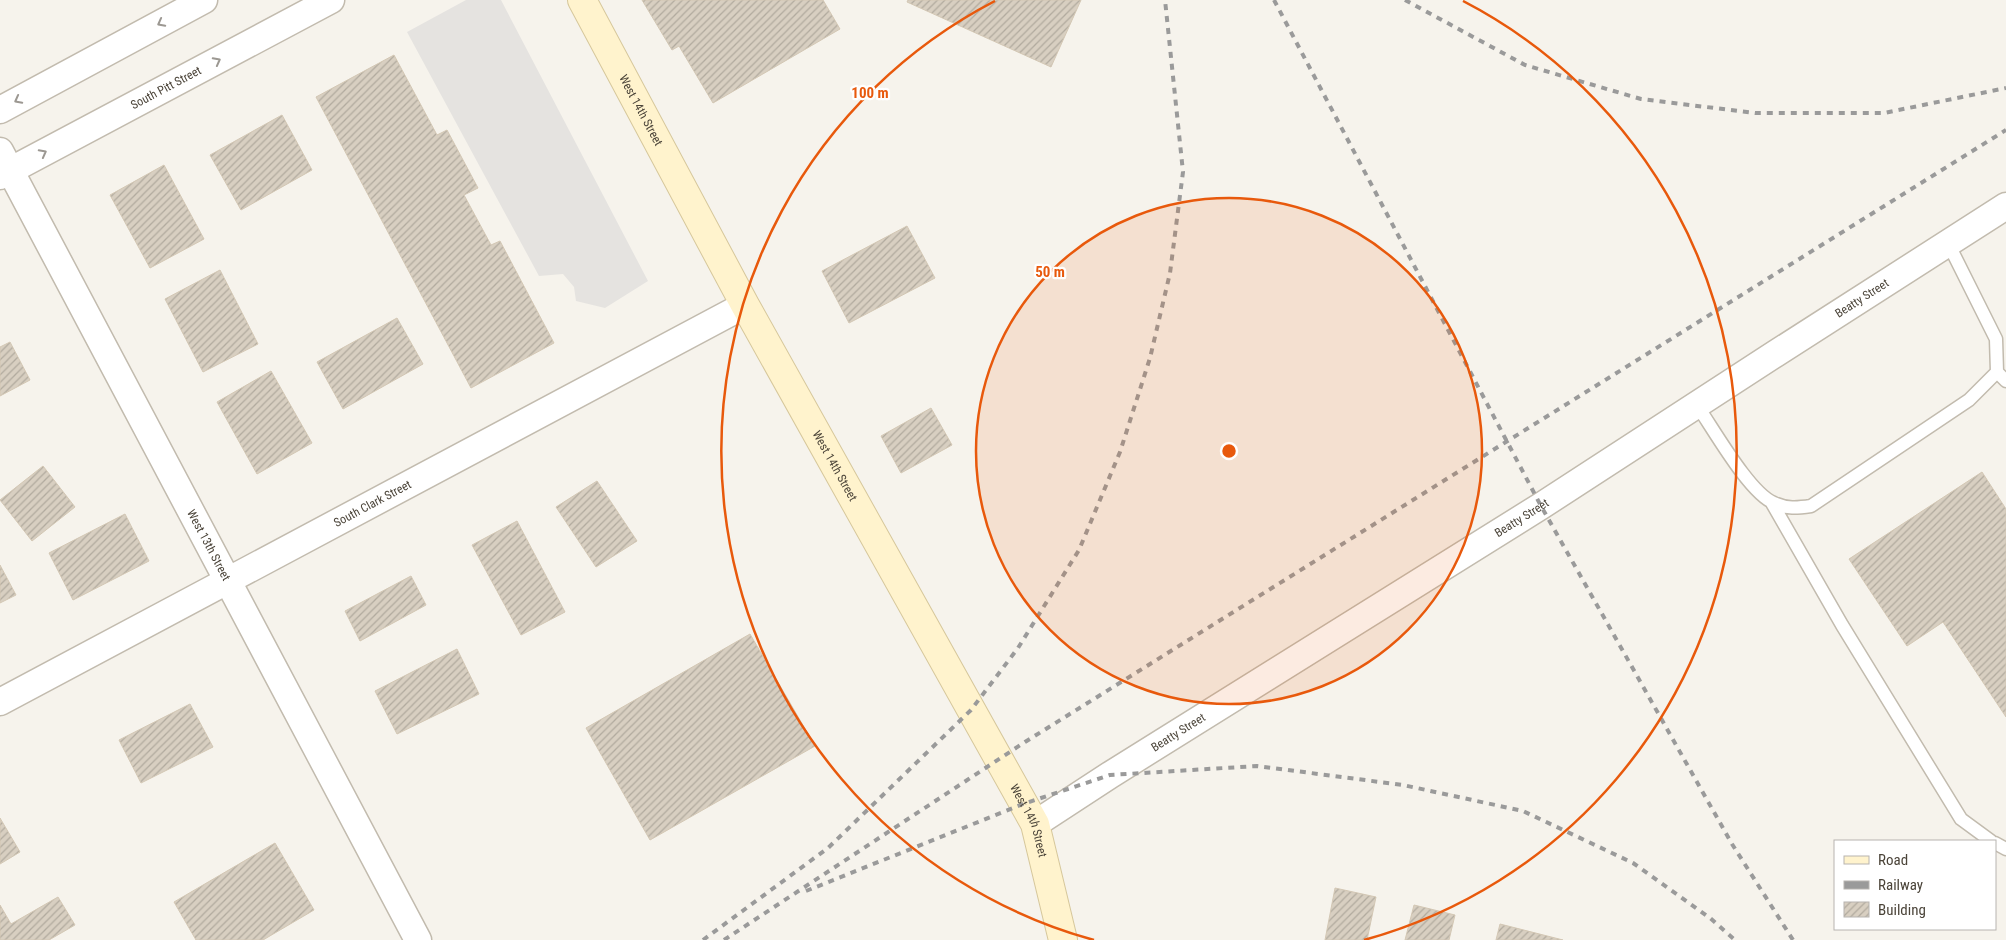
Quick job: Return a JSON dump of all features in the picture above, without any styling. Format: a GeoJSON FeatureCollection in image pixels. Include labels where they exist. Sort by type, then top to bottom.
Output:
{"type":"FeatureCollection","features":[{"type":"Feature","properties":{"kind":"street"},"geometry":{"type":"LineString","coordinates":[[0,110],[204,0]]}},
{"type":"Feature","properties":{"kind":"street","name":"South Pitt Street"},"geometry":{"type":"LineString","coordinates":[[3,166],[332,0]]}},
{"type":"Feature","properties":{"kind":"street","name":"West 14th Street"},"geometry":{"type":"LineString","coordinates":[[582,0],[745,305],[1035,824],[1063,940]]}},
{"type":"Feature","properties":{"kind":"street","name":"West 13th Street"},"geometry":{"type":"LineString","coordinates":[[3,166],[228,580],[418,940]]}},
{"type":"Feature","properties":{"kind":"street","name":"Beatty Street"},"geometry":{"type":"LineString","coordinates":[[1035,824],[1127,764],[1541,506],[1696,404],[2006,206]]}},
{"type":"Feature","properties":{"kind":"street","name":"South Clark Street"},"geometry":{"type":"LineString","coordinates":[[0,702],[745,305]]}},
{"type":"Feature","properties":{"kind":"lane"},"geometry":{"type":"LineString","coordinates":[[1772,503],[1793,509],[1811,506],[2002,377],[1996,339],[1948,243]]}},
{"type":"Feature","properties":{"kind":"lane"},"geometry":{"type":"LineString","coordinates":[[1696,404],[1750,484],[1772,503],[1842,625],[1961,819],[1990,840]]}},
{"type":"Feature","properties":{"kind":"shaded area"},"geometry":{"type":"Polygon","coordinates":[[[466,0],[501,0],[648,281],[605,308],[576,301],[574,287],[563,274],[539,276],[407,32],[466,0]]]}},
{"type":"Feature","properties":{"kind":"building"},"geometry":{"type":"Polygon","coordinates":[[[642,0],[823,0],[840,29],[713,103],[679,46],[672,50],[642,0]]]}},
{"type":"Feature","properties":{"kind":"building"},"geometry":{"type":"Polygon","coordinates":[[[908,0],[1081,0],[1051,67],[907,2],[908,0]]]}},
{"type":"Feature","properties":{"kind":"building"},"geometry":{"type":"Polygon","coordinates":[[[394,55],[437,135],[447,130],[478,188],[464,195],[491,245],[500,241],[554,343],[471,388],[316,97],[394,55]]]}},
{"type":"Feature","properties":{"kind":"building"},"geometry":{"type":"Polygon","coordinates":[[[282,115],[312,170],[241,210],[210,155],[282,115]]]}},
{"type":"Feature","properties":{"kind":"building"},"geometry":{"type":"Polygon","coordinates":[[[164,165],[204,239],[150,268],[110,195],[164,165]]]}},
{"type":"Feature","properties":{"kind":"building"},"geometry":{"type":"Polygon","coordinates":[[[907,226],[935,278],[849,323],[822,271],[907,226]]]}},
{"type":"Feature","properties":{"kind":"building"},"geometry":{"type":"Polygon","coordinates":[[[220,270],[258,344],[203,372],[165,299],[220,270]]]}},
{"type":"Feature","properties":{"kind":"building"},"geometry":{"type":"Polygon","coordinates":[[[397,318],[423,364],[343,409],[317,362],[397,318]]]}},
{"type":"Feature","properties":{"kind":"building"},"geometry":{"type":"Polygon","coordinates":[[[10,342],[30,380],[0,396],[0,347],[10,342]]]}},
{"type":"Feature","properties":{"kind":"building"},"geometry":{"type":"Polygon","coordinates":[[[271,371],[312,443],[257,474],[217,402],[271,371]]]}},
{"type":"Feature","properties":{"kind":"building"},"geometry":{"type":"Polygon","coordinates":[[[931,408],[952,445],[901,473],[881,436],[931,408]]]}},
{"type":"Feature","properties":{"kind":"building"},"geometry":{"type":"Polygon","coordinates":[[[43,466],[75,507],[32,541],[0,500],[43,466]]]}},
{"type":"Feature","properties":{"kind":"building"},"geometry":{"type":"Polygon","coordinates":[[[1982,472],[2006,509],[2006,717],[1943,622],[1907,646],[1849,559],[1982,472]]]}},
{"type":"Feature","properties":{"kind":"building"},"geometry":{"type":"Polygon","coordinates":[[[597,481],[637,541],[596,567],[556,507],[597,481]]]}},
{"type":"Feature","properties":{"kind":"building"},"geometry":{"type":"Polygon","coordinates":[[[125,514],[149,561],[73,600],[49,553],[125,514]]]}},
{"type":"Feature","properties":{"kind":"building"},"geometry":{"type":"Polygon","coordinates":[[[517,521],[565,612],[521,635],[472,545],[517,521]]]}},
{"type":"Feature","properties":{"kind":"building"},"geometry":{"type":"Polygon","coordinates":[[[0,565],[16,595],[0,603],[0,565]]]}},
{"type":"Feature","properties":{"kind":"building"},"geometry":{"type":"Polygon","coordinates":[[[411,576],[426,605],[360,641],[345,611],[411,576]]]}},
{"type":"Feature","properties":{"kind":"building"},"geometry":{"type":"Polygon","coordinates":[[[750,634],[815,746],[650,840],[586,728],[750,634]]]}},
{"type":"Feature","properties":{"kind":"building"},"geometry":{"type":"Polygon","coordinates":[[[457,649],[479,694],[397,734],[375,691],[457,649]]]}},
{"type":"Feature","properties":{"kind":"building"},"geometry":{"type":"Polygon","coordinates":[[[190,704],[213,747],[141,783],[119,740],[190,704]]]}},
{"type":"Feature","properties":{"kind":"building"},"geometry":{"type":"Polygon","coordinates":[[[0,818],[20,852],[0,864],[0,818]]]}},
{"type":"Feature","properties":{"kind":"building"},"geometry":{"type":"Polygon","coordinates":[[[275,843],[314,910],[263,940],[196,940],[174,902],[275,843]]]}},
{"type":"Feature","properties":{"kind":"building"},"geometry":{"type":"Polygon","coordinates":[[[1335,888],[1376,897],[1367,940],[1325,940],[1335,888]]]}},
{"type":"Feature","properties":{"kind":"building"},"geometry":{"type":"Polygon","coordinates":[[[58,897],[75,925],[49,940],[0,940],[0,905],[11,924],[58,897]]]}},
{"type":"Feature","properties":{"kind":"building"},"geometry":{"type":"Polygon","coordinates":[[[1414,905],[1455,915],[1449,940],[1405,940],[1414,905]]]}},
{"type":"Feature","properties":{"kind":"building"},"geometry":{"type":"Polygon","coordinates":[[[1500,924],[1563,940],[1496,940],[1500,924]]]}},
{"type":"Feature","properties":{"kind":"railway"},"geometry":{"type":"LineString","coordinates":[[703,940],[828,848],[971,710],[1018,648],[1079,550],[1120,452],[1150,358],[1170,273],[1183,172],[1165,0]]}},
{"type":"Feature","properties":{"kind":"railway"},"geometry":{"type":"LineString","coordinates":[[1274,0],[1541,506],[1732,844],[1793,940]]}},
{"type":"Feature","properties":{"kind":"railway"},"geometry":{"type":"LineString","coordinates":[[1405,0],[1525,65],[1641,99],[1755,113],[1884,113],[2006,88]]}},
{"type":"Feature","properties":{"kind":"railway"},"geometry":{"type":"LineString","coordinates":[[724,940],[1025,742],[2006,130]]}},
{"type":"Feature","properties":{"kind":"railway"},"geometry":{"type":"LineString","coordinates":[[806,891],[1023,804],[1110,775],[1257,766],[1403,785],[1523,811],[1633,863],[1710,918],[1735,940]]}}]}
